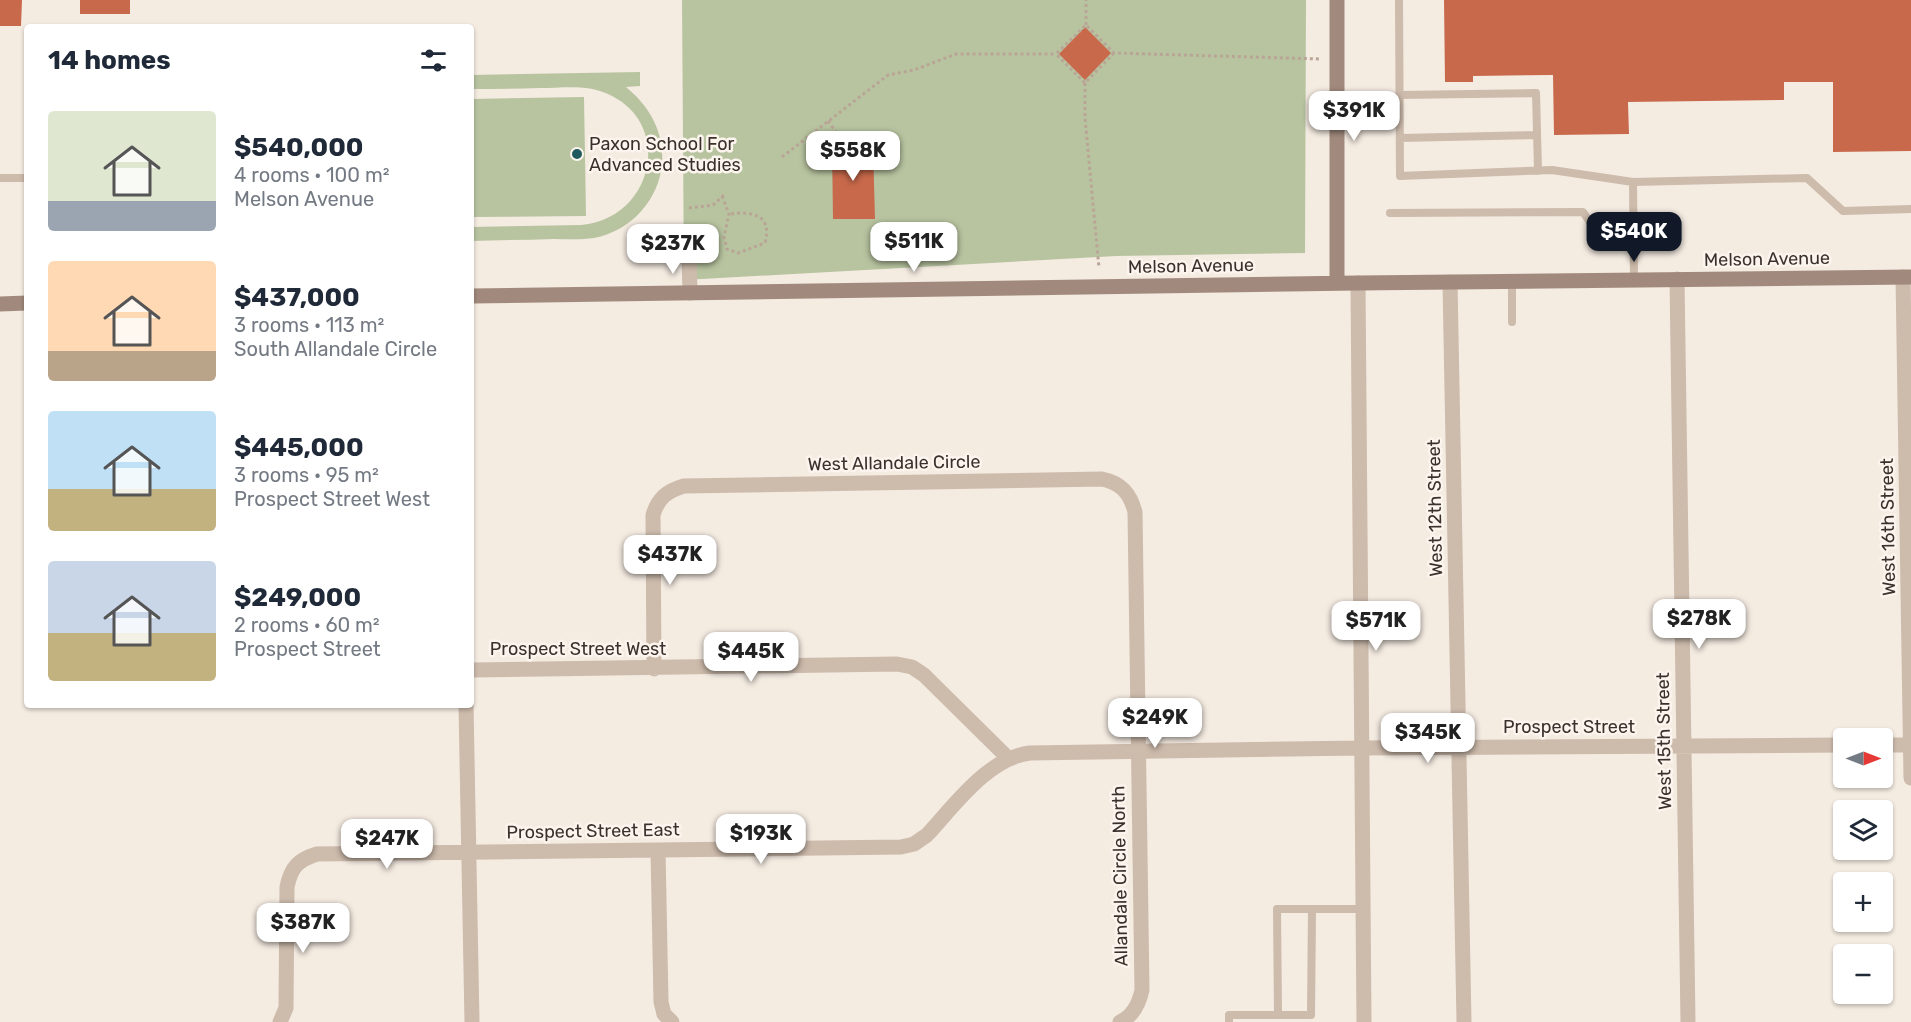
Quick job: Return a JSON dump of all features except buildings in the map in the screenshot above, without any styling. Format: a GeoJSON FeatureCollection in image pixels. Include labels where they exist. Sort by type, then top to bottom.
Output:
{"type":"FeatureCollection","features":[{"type":"Feature","properties":{"kind":"street"},"geometry":{"type":"LineString","coordinates":[[1337,0],[1337,283]]}},
{"type":"Feature","properties":{"kind":"street"},"geometry":{"type":"LineString","coordinates":[[689,256],[690,293]]}},
{"type":"Feature","properties":{"kind":"street","name":"Melson Avenue"},"geometry":{"type":"LineString","coordinates":[[474,296],[1907,277]]}},
{"type":"Feature","properties":{"kind":"street","name":"West 16th Street"},"geometry":{"type":"LineString","coordinates":[[1907,277],[1911,778]]}},
{"type":"Feature","properties":{"kind":"street","name":"West 15th Street"},"geometry":{"type":"LineString","coordinates":[[1677,279],[1688,1022]]}},
{"type":"Feature","properties":{"kind":"street","name":"West 12th Street"},"geometry":{"type":"LineString","coordinates":[[1450,282],[1464,1022]]}},
{"type":"Feature","properties":{"kind":"street"},"geometry":{"type":"LineString","coordinates":[[1358,283],[1364,1022]]}},
{"type":"Feature","properties":{"kind":"street"},"geometry":{"type":"LineString","coordinates":[[0,304],[24,303]]}},
{"type":"Feature","properties":{"kind":"street","name":"West Allandale Circle"},"geometry":{"type":"LineString","coordinates":[[654,669],[653,515],[657,503],[673,489],[684,486],[1049,479],[1102,479],[1113,481],[1124,488]]}},
{"type":"Feature","properties":{"kind":"street","name":"Allandale Circle North"},"geometry":{"type":"LineString","coordinates":[[1120,1022],[1133,1012],[1142,990],[1135,512],[1124,488]]}},
{"type":"Feature","properties":{"kind":"street","name":"Prospect Street West"},"geometry":{"type":"LineString","coordinates":[[474,669],[654,669],[897,664],[912,667],[924,675],[1008,758]]}},
{"type":"Feature","properties":{"kind":"street"},"geometry":{"type":"LineString","coordinates":[[466,708],[472,1022]]}},
{"type":"Feature","properties":{"kind":"street","name":"Prospect Street"},"geometry":{"type":"LineString","coordinates":[[1008,758],[1029,753],[1833,745]]}},
{"type":"Feature","properties":{"kind":"street"},"geometry":{"type":"LineString","coordinates":[[1893,745],[1911,745]]}},
{"type":"Feature","properties":{"kind":"street","name":"Prospect Street East"},"geometry":{"type":"LineString","coordinates":[[469,853],[901,847],[914,844],[927,835],[993,767],[1008,758]]}},
{"type":"Feature","properties":{"kind":"street"},"geometry":{"type":"LineString","coordinates":[[658,850],[661,1002],[664,1014],[672,1022]]}},
{"type":"Feature","properties":{"kind":"street"},"geometry":{"type":"LineString","coordinates":[[280,1022],[286,1008],[287,887],[290,874],[303,858],[317,854],[469,853]]}},
{"type":"Feature","properties":{"kind":"lane"},"geometry":{"type":"LineString","coordinates":[[1399,0],[1400,176],[1552,170],[1633,182],[1807,178],[1843,211],[1911,209]]}},
{"type":"Feature","properties":{"kind":"lane"},"geometry":{"type":"LineString","coordinates":[[1400,95],[1536,93],[1538,171]]}},
{"type":"Feature","properties":{"kind":"lane"},"geometry":{"type":"LineString","coordinates":[[1400,138],[1537,135]]}},
{"type":"Feature","properties":{"kind":"lane"},"geometry":{"type":"LineString","coordinates":[[0,178],[24,178]]}},
{"type":"Feature","properties":{"kind":"lane"},"geometry":{"type":"LineString","coordinates":[[1633,182],[1634,280]]}},
{"type":"Feature","properties":{"kind":"lane"},"geometry":{"type":"LineString","coordinates":[[1390,213],[1583,212],[1594,228],[1634,228]]}},
{"type":"Feature","properties":{"kind":"lane"},"geometry":{"type":"LineString","coordinates":[[1512,281],[1512,322]]}},
{"type":"Feature","properties":{"kind":"lane"},"geometry":{"type":"LineString","coordinates":[[1278,1015],[1277,909],[1362,909]]}},
{"type":"Feature","properties":{"kind":"lane"},"geometry":{"type":"LineString","coordinates":[[1229,1022],[1229,1016],[1311,1015],[1312,910]]}},
{"type":"Feature","properties":{"kind":"path"},"geometry":{"type":"LineString","coordinates":[[1086,0],[1086,24],[1114,53],[1320,59]]}},
{"type":"Feature","properties":{"kind":"path"},"geometry":{"type":"LineString","coordinates":[[782,157],[888,75],[914,70],[956,54],[1056,54],[1086,24]]}},
{"type":"Feature","properties":{"kind":"path"},"geometry":{"type":"LineString","coordinates":[[1099,268],[1085,118],[1085,83],[1114,53]]}},
{"type":"Feature","properties":{"kind":"path"},"geometry":{"type":"LineString","coordinates":[[1056,54],[1085,83]]}},
{"type":"Feature","properties":{"kind":"path"},"geometry":{"type":"LineString","coordinates":[[828,121],[844,143],[843,146]]}},
{"type":"Feature","properties":{"kind":"path"},"geometry":{"type":"LineString","coordinates":[[689,208],[713,205],[723,196],[729,213],[724,237],[726,249],[738,253],[765,243],[766,226],[759,216],[752,213],[729,213]]}},
{"type":"Feature","properties":{"kind":"green space"},"geometry":{"type":"Polygon","coordinates":[[[682,0],[1306,0],[1305,253],[1116,256],[684,280],[682,0]]]}},
{"type":"Feature","properties":{"kind":"green space"},"geometry":{"type":"Polygon","coordinates":[[[640,72],[640,86],[626,87],[648,111],[658,130],[662,151],[660,176],[656,188],[641,211],[620,228],[594,238],[474,241],[474,227],[581,225],[606,219],[625,206],[639,189],[647,168],[648,147],[642,126],[629,108],[608,94],[575,87],[474,89],[474,75],[640,72]]]}},
{"type":"Feature","properties":{"kind":"green space"},"geometry":{"type":"Polygon","coordinates":[[[584,97],[586,216],[474,217],[474,99],[584,97]]]}},
{"type":"Feature","properties":{"kind":"place","name":"Paxon School For Advanced Studies"},"geometry":{"type":"Point","coordinates":[577,154]}}]}
